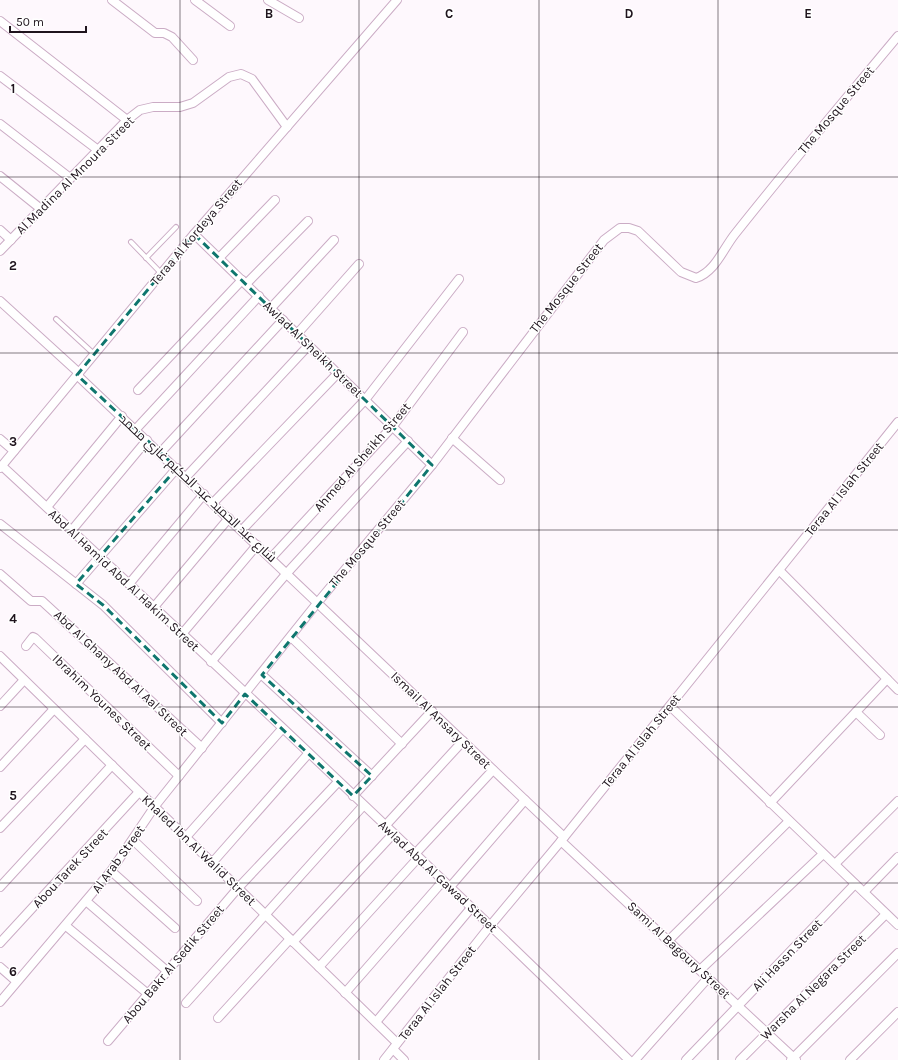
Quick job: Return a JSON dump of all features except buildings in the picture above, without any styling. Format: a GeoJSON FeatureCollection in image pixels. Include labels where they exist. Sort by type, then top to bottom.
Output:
{"type":"FeatureCollection","features":[{"type":"Feature","properties":{"kind":"street"},"geometry":{"type":"LineString","coordinates":[[112,0],[155,33],[164,33],[172,37],[192,60]]}},
{"type":"Feature","properties":{"kind":"street"},"geometry":{"type":"LineString","coordinates":[[195,0],[230,26]]}},
{"type":"Feature","properties":{"kind":"street"},"geometry":{"type":"LineString","coordinates":[[268,0],[299,18]]}},
{"type":"Feature","properties":{"kind":"street","name":"Teraa Al Kordeya Street"},"geometry":{"type":"LineString","coordinates":[[1,467],[194,234],[397,0]]}},
{"type":"Feature","properties":{"kind":"street"},"geometry":{"type":"LineString","coordinates":[[0,21],[127,120]]}},
{"type":"Feature","properties":{"kind":"street","name":"The Mosque Street"},"geometry":{"type":"LineString","coordinates":[[262,675],[318,602],[432,465],[604,240],[620,228],[629,228],[638,231],[676,268],[688,276],[696,278],[702,276],[710,270],[730,241],[797,155],[898,36]]}},
{"type":"Feature","properties":{"kind":"street","name":"Al Madina Al Mnoura Street"},"geometry":{"type":"LineString","coordinates":[[0,251],[127,120],[140,110],[153,107],[180,107],[193,103],[229,77],[240,74],[252,79],[287,127]]}},
{"type":"Feature","properties":{"kind":"street"},"geometry":{"type":"LineString","coordinates":[[0,76],[98,150]]}},
{"type":"Feature","properties":{"kind":"street"},"geometry":{"type":"LineString","coordinates":[[0,124],[70,178]]}},
{"type":"Feature","properties":{"kind":"street"},"geometry":{"type":"LineString","coordinates":[[0,176],[41,209]]}},
{"type":"Feature","properties":{"kind":"street"},"geometry":{"type":"LineString","coordinates":[[219,258],[274,200]]}},
{"type":"Feature","properties":{"kind":"street"},"geometry":{"type":"LineString","coordinates":[[138,390],[244,282],[308,221]]}},
{"type":"Feature","properties":{"kind":"street"},"geometry":{"type":"LineString","coordinates":[[0,230],[11,240]]}},
{"type":"Feature","properties":{"kind":"street","name":"Awlad Al Sheikh Street"},"geometry":{"type":"LineString","coordinates":[[194,234],[432,465]]}},
{"type":"Feature","properties":{"kind":"street"},"geometry":{"type":"LineString","coordinates":[[271,308],[334,240]]}},
{"type":"Feature","properties":{"kind":"street"},"geometry":{"type":"LineString","coordinates":[[297,334],[359,264]]}},
{"type":"Feature","properties":{"kind":"street"},"geometry":{"type":"LineString","coordinates":[[242,530],[365,400],[460,279]]}},
{"type":"Feature","properties":{"kind":"street"},"geometry":{"type":"LineString","coordinates":[[136,429],[258,296]]}},
{"type":"Feature","properties":{"kind":"street","name":"شارع عبد الحميد عبد الحكيم غازي محمد"},"geometry":{"type":"LineString","coordinates":[[0,302],[318,602]]}},
{"type":"Feature","properties":{"kind":"street"},"geometry":{"type":"LineString","coordinates":[[160,453],[283,320]]}},
{"type":"Feature","properties":{"kind":"street","name":"Ahmed Al Sheikh Street"},"geometry":{"type":"LineString","coordinates":[[271,558],[393,426],[463,332]]}},
{"type":"Feature","properties":{"kind":"street"},"geometry":{"type":"LineString","coordinates":[[186,477],[309,345]]}},
{"type":"Feature","properties":{"kind":"street"},"geometry":{"type":"LineString","coordinates":[[213,503],[338,373]]}},
{"type":"Feature","properties":{"kind":"street"},"geometry":{"type":"LineString","coordinates":[[47,508],[122,416]]}},
{"type":"Feature","properties":{"kind":"street","name":"Teraa Al Islah Street"},"geometry":{"type":"LineString","coordinates":[[384,1060],[490,926],[563,839],[898,422]]}},
{"type":"Feature","properties":{"kind":"street"},"geometry":{"type":"LineString","coordinates":[[452,438],[500,480]]}},
{"type":"Feature","properties":{"kind":"street"},"geometry":{"type":"LineString","coordinates":[[0,439],[14,451]]}},
{"type":"Feature","properties":{"kind":"street"},"geometry":{"type":"LineString","coordinates":[[72,530],[147,440]]}},
{"type":"Feature","properties":{"kind":"street"},"geometry":{"type":"LineString","coordinates":[[211,662],[287,573],[408,441]]}},
{"type":"Feature","properties":{"kind":"street","name":"Abd Al Hamid Abd Al Hakim Street"},"geometry":{"type":"LineString","coordinates":[[1,467],[100,556],[245,694]]}},
{"type":"Feature","properties":{"kind":"street"},"geometry":{"type":"LineString","coordinates":[[76,584],[177,468]]}},
{"type":"Feature","properties":{"kind":"street"},"geometry":{"type":"LineString","coordinates":[[130,584],[204,494]]}},
{"type":"Feature","properties":{"kind":"street"},"geometry":{"type":"LineString","coordinates":[[154,607],[229,518]]}},
{"type":"Feature","properties":{"kind":"street"},"geometry":{"type":"LineString","coordinates":[[0,524],[103,605],[222,723]]}},
{"type":"Feature","properties":{"kind":"street"},"geometry":{"type":"LineString","coordinates":[[182,634],[257,545]]}},
{"type":"Feature","properties":{"kind":"street"},"geometry":{"type":"LineString","coordinates":[[780,570],[898,690]]}},
{"type":"Feature","properties":{"kind":"street","name":"Abd Al Ghany Abd Al Aal Street"},"geometry":{"type":"LineString","coordinates":[[0,574],[31,601],[34,602],[39,600],[202,748]]}},
{"type":"Feature","properties":{"kind":"street","name":"Ismail Al Ansary Street"},"geometry":{"type":"LineString","coordinates":[[318,602],[525,800],[563,839]]}},
{"type":"Feature","properties":{"kind":"street","name":"Ibrahim Younes Street"},"geometry":{"type":"LineString","coordinates":[[26,646],[33,637],[35,638],[179,776]]}},
{"type":"Feature","properties":{"kind":"street"},"geometry":{"type":"LineString","coordinates":[[291,637],[402,744]]}},
{"type":"Feature","properties":{"kind":"street","name":"Khaled Ibn Al Walid Street"},"geometry":{"type":"LineString","coordinates":[[0,656],[376,1022],[404,1060]]}},
{"type":"Feature","properties":{"kind":"street"},"geometry":{"type":"LineString","coordinates":[[262,675],[372,776]]}},
{"type":"Feature","properties":{"kind":"street","name":"Al Arab Street"},"geometry":{"type":"LineString","coordinates":[[0,1002],[16,981],[66,926],[111,872],[155,806],[262,675]]}},
{"type":"Feature","properties":{"kind":"street"},"geometry":{"type":"LineString","coordinates":[[770,803],[887,679]]}},
{"type":"Feature","properties":{"kind":"street"},"geometry":{"type":"LineString","coordinates":[[0,706],[24,680]]}},
{"type":"Feature","properties":{"kind":"street","name":"Awlad Abd Al Gawad Street"},"geometry":{"type":"LineString","coordinates":[[245,694],[629,1060]]}},
{"type":"Feature","properties":{"kind":"street"},"geometry":{"type":"LineString","coordinates":[[670,706],[823,854],[897,923]]}},
{"type":"Feature","properties":{"kind":"street"},"geometry":{"type":"LineString","coordinates":[[0,767],[54,709]]}},
{"type":"Feature","properties":{"kind":"street"},"geometry":{"type":"LineString","coordinates":[[353,796],[432,711]]}},
{"type":"Feature","properties":{"kind":"street"},"geometry":{"type":"LineString","coordinates":[[856,712],[880,735]]}},
{"type":"Feature","properties":{"kind":"street"},"geometry":{"type":"LineString","coordinates":[[186,837],[282,729]]}},
{"type":"Feature","properties":{"kind":"street"},"geometry":{"type":"LineString","coordinates":[[0,828],[85,739]]}},
{"type":"Feature","properties":{"kind":"street"},"geometry":{"type":"LineString","coordinates":[[385,826],[463,741]]}},
{"type":"Feature","properties":{"kind":"street"},"geometry":{"type":"LineString","coordinates":[[212,863],[308,754]]}},
{"type":"Feature","properties":{"kind":"street"},"geometry":{"type":"LineString","coordinates":[[0,887],[112,765]]}},
{"type":"Feature","properties":{"kind":"street"},"geometry":{"type":"LineString","coordinates":[[319,967],[493,770]]}},
{"type":"Feature","properties":{"kind":"street","name":"Abou Bakr Al Sedik Street"},"geometry":{"type":"LineString","coordinates":[[108,1041],[238,888],[338,782]]}},
{"type":"Feature","properties":{"kind":"street","name":"Abou Tarek Street"},"geometry":{"type":"LineString","coordinates":[[0,943],[139,792]]}},
{"type":"Feature","properties":{"kind":"street"},"geometry":{"type":"LineString","coordinates":[[345,993],[525,800]]}},
{"type":"Feature","properties":{"kind":"street"},"geometry":{"type":"LineString","coordinates":[[835,864],[898,801]]}},
{"type":"Feature","properties":{"kind":"street"},"geometry":{"type":"LineString","coordinates":[[186,1004],[363,806]]}},
{"type":"Feature","properties":{"kind":"street"},"geometry":{"type":"LineString","coordinates":[[668,941],[789,821]]}},
{"type":"Feature","properties":{"kind":"street"},"geometry":{"type":"LineString","coordinates":[[218,1018],[393,834]]}},
{"type":"Feature","properties":{"kind":"street","name":"Sami Al Bagoury Street"},"geometry":{"type":"LineString","coordinates":[[563,839],[793,1059]]}},
{"type":"Feature","properties":{"kind":"street"},"geometry":{"type":"LineString","coordinates":[[133,840],[198,901]]}},
{"type":"Feature","properties":{"kind":"street"},"geometry":{"type":"LineString","coordinates":[[700,970],[823,854]]}},
{"type":"Feature","properties":{"kind":"street"},"geometry":{"type":"LineString","coordinates":[[864,892],[898,857]]}},
{"type":"Feature","properties":{"kind":"street"},"geometry":{"type":"LineString","coordinates":[[111,872],[175,928]]}},
{"type":"Feature","properties":{"kind":"street","name":"Ali Hassn Street"},"geometry":{"type":"LineString","coordinates":[[686,1060],[855,884]]}},
{"type":"Feature","properties":{"kind":"street"},"geometry":{"type":"LineString","coordinates":[[86,901],[167,971]]}},
{"type":"Feature","properties":{"kind":"street"},"geometry":{"type":"LineString","coordinates":[[376,1022],[471,908]]}},
{"type":"Feature","properties":{"kind":"street","name":"Warsha Al Negara Street"},"geometry":{"type":"LineString","coordinates":[[740,1060],[886,914]]}},
{"type":"Feature","properties":{"kind":"street"},"geometry":{"type":"LineString","coordinates":[[66,926],[148,994]]}},
{"type":"Feature","properties":{"kind":"street"},"geometry":{"type":"LineString","coordinates":[[793,1059],[898,953]]}},
{"type":"Feature","properties":{"kind":"street"},"geometry":{"type":"LineString","coordinates":[[0,967],[16,981]]}},
{"type":"Feature","properties":{"kind":"street"},"geometry":{"type":"LineString","coordinates":[[635,1060],[708,978]]}},
{"type":"Feature","properties":{"kind":"street"},"geometry":{"type":"LineString","coordinates":[[850,1060],[898,1012]]}},
{"type":"Feature","properties":{"kind":"lane"},"geometry":{"type":"LineString","coordinates":[[146,258],[176,227]]}},
{"type":"Feature","properties":{"kind":"lane"},"geometry":{"type":"LineString","coordinates":[[131,242],[161,273]]}},
{"type":"Feature","properties":{"kind":"lane"},"geometry":{"type":"LineString","coordinates":[[56,319],[94,354]]}},
{"type":"Feature","properties":{"kind":"highlighted area"},"geometry":{"type":"Polygon","coordinates":[[[194,234],[432,465],[262,675],[372,776],[353,796],[245,694],[222,723],[103,605],[76,584],[177,468],[77,375],[194,234]]]}}]}
